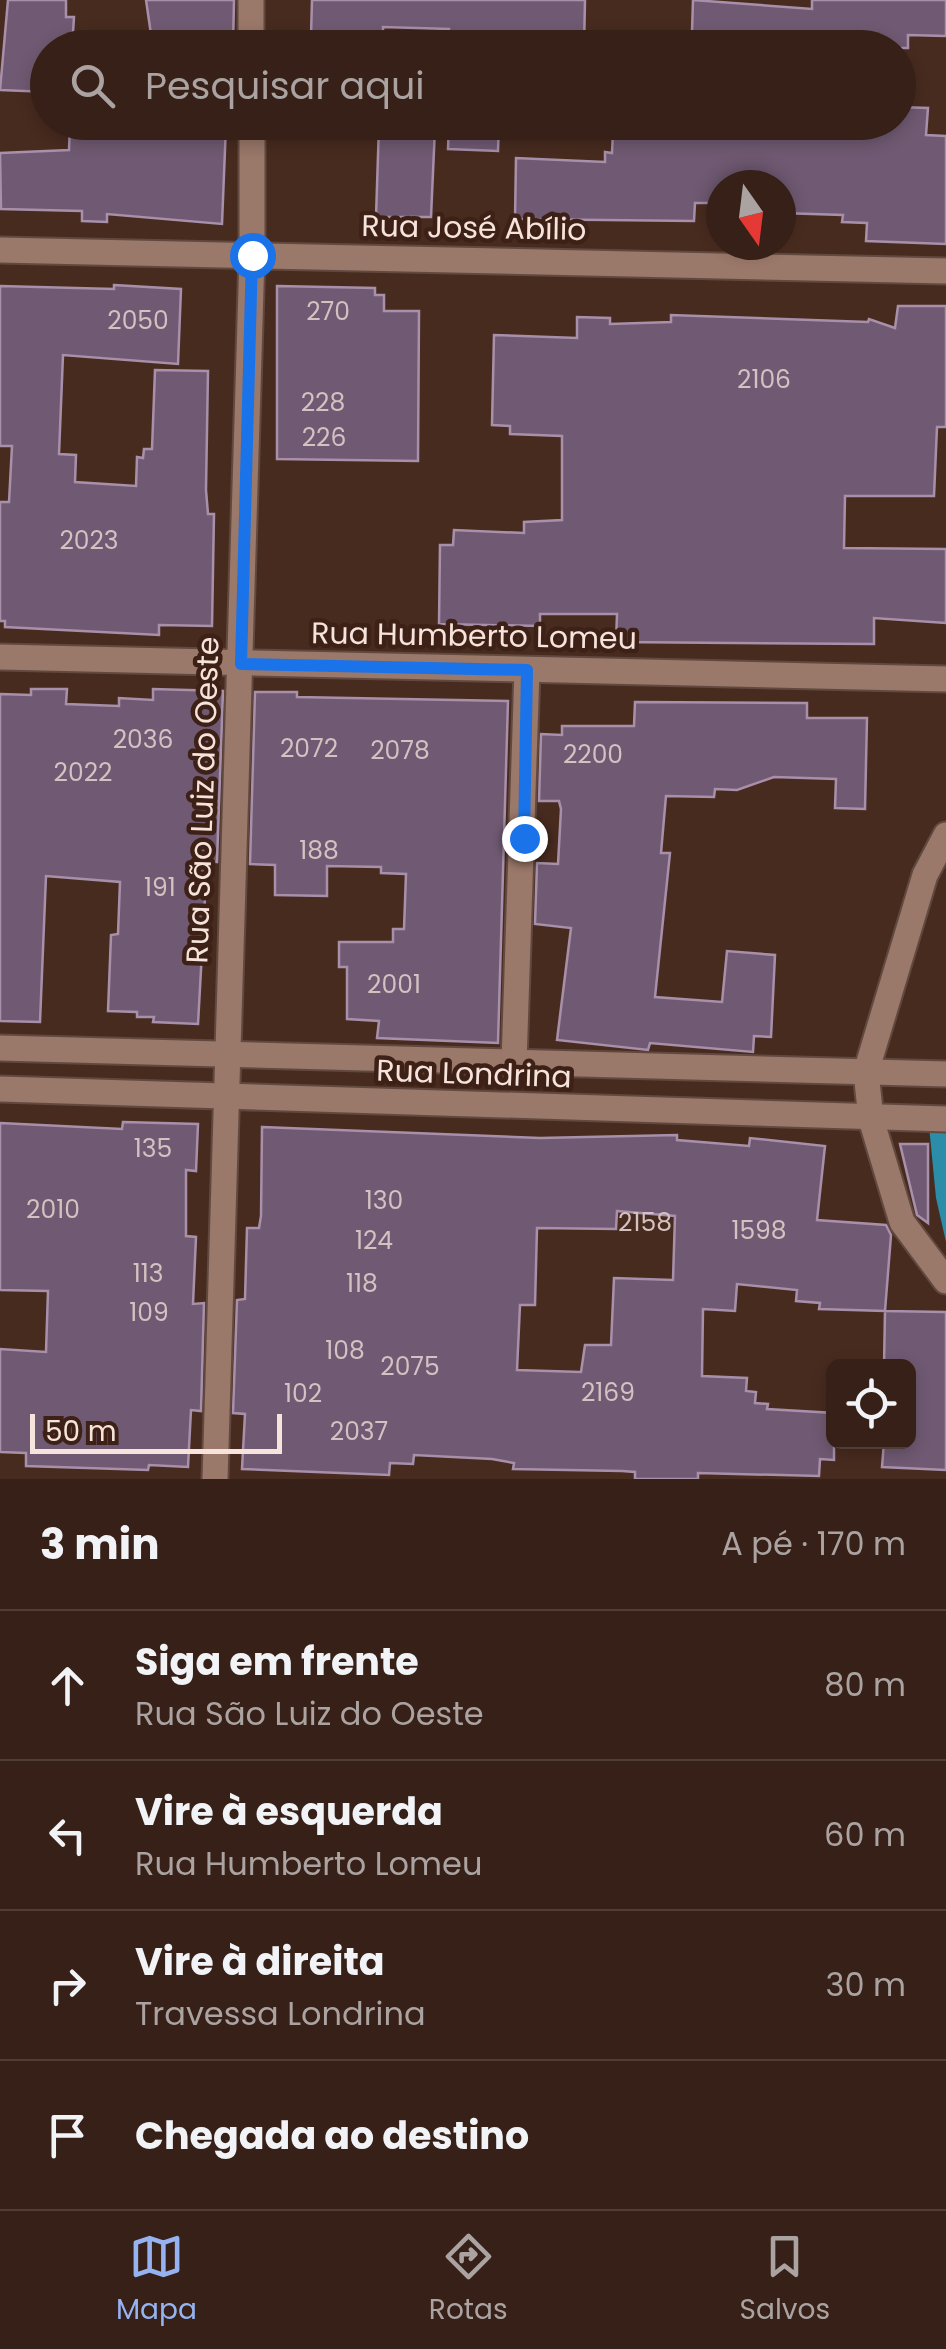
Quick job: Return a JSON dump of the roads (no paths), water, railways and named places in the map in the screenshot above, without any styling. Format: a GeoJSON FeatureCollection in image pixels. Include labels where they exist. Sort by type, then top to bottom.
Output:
{"type":"FeatureCollection","features":[{"type":"Feature","properties":{"kind":"street"},"geometry":{"type":"LineString","coordinates":[[251,0],[252,30]]}},
{"type":"Feature","properties":{"kind":"street","name":"Rua São Luiz do Oeste"},"geometry":{"type":"LineString","coordinates":[[215,1479],[241,664],[252,140]]}},
{"type":"Feature","properties":{"kind":"street","name":"Rua José Abílio"},"geometry":{"type":"LineString","coordinates":[[0,250],[946,271]]}},
{"type":"Feature","properties":{"kind":"street","name":"Rua Humberto Lomeu"},"geometry":{"type":"LineString","coordinates":[[0,657],[946,679]]}},
{"type":"Feature","properties":{"kind":"street"},"geometry":{"type":"LineString","coordinates":[[514,1062],[527,670]]}},
{"type":"Feature","properties":{"kind":"street"},"geometry":{"type":"LineString","coordinates":[[946,835],[925,875],[866,1072],[870,1119],[902,1222],[946,1282]]}},
{"type":"Feature","properties":{"kind":"street","name":"Rua Londrina"},"geometry":{"type":"LineString","coordinates":[[0,1048],[946,1074]]}},
{"type":"Feature","properties":{"kind":"street","name":"Rua Londrina"},"geometry":{"type":"LineString","coordinates":[[0,1089],[946,1119]]}},
{"type":"Feature","properties":{"kind":"water"},"geometry":{"type":"Polygon","coordinates":[[[929,1126],[946,1127],[946,1242],[936,1198],[929,1126]]]}}]}
